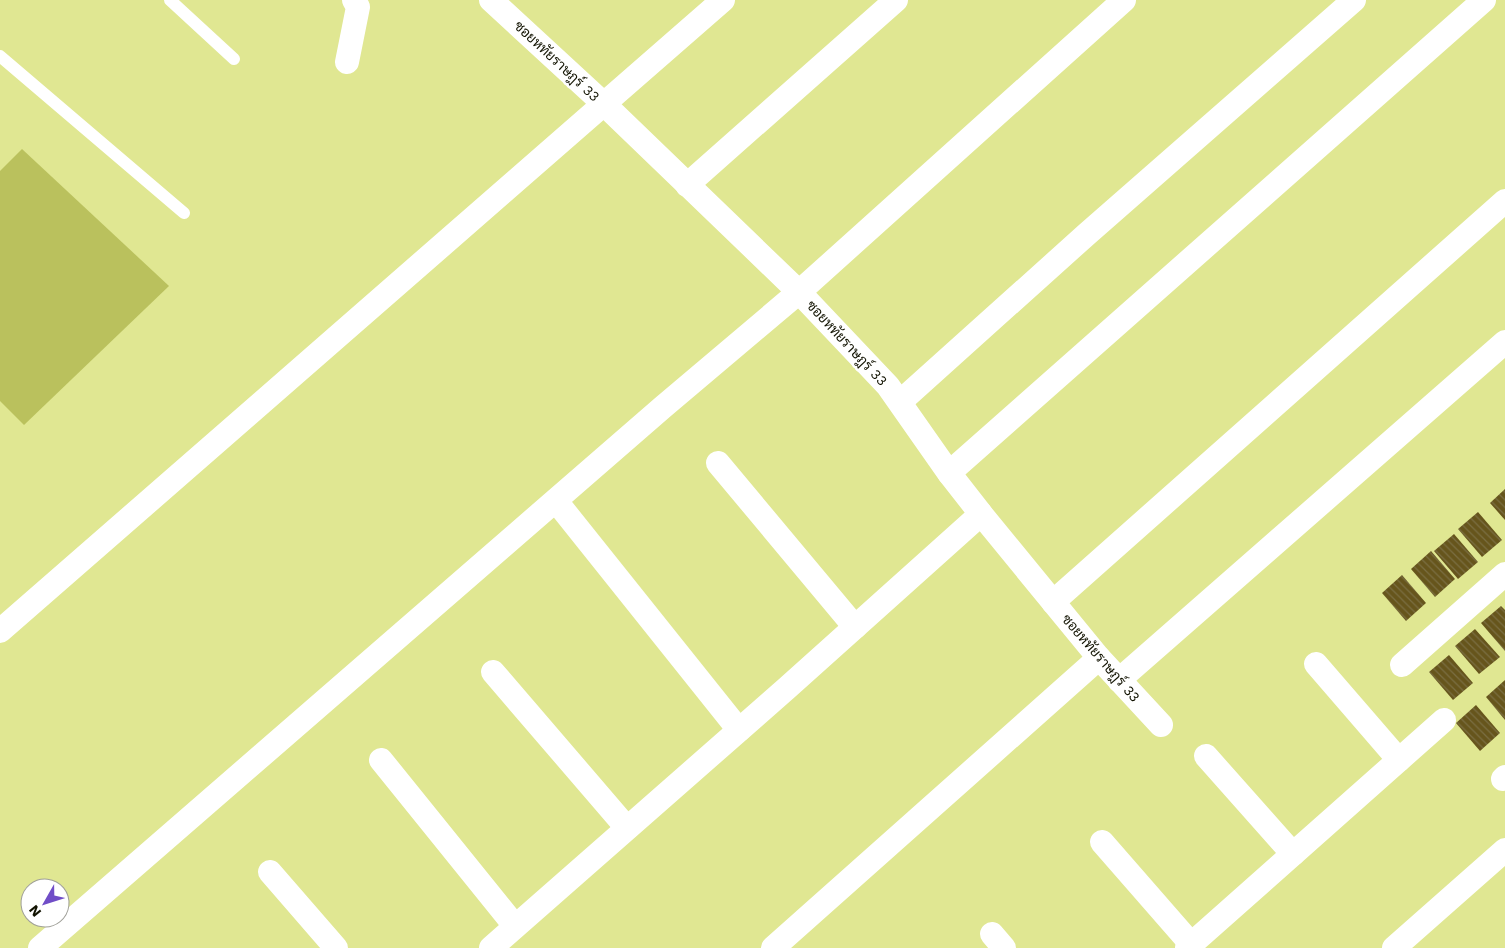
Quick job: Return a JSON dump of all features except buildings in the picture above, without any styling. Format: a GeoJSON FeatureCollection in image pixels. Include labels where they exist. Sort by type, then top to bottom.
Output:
{"type":"FeatureCollection","features":[{"type":"Feature","properties":{"kind":"street"},"geometry":{"type":"LineString","coordinates":[[347,62],[358,7],[354,0]]}},
{"type":"Feature","properties":{"kind":"street","name":"ซอยหทัยราษฎร์ 33"},"geometry":{"type":"LineString","coordinates":[[491,0],[605,105],[799,292],[888,386],[949,473],[981,514],[1099,658],[1160,725]]}},
{"type":"Feature","properties":{"kind":"street"},"geometry":{"type":"LineString","coordinates":[[0,631],[605,105],[723,0]]}},
{"type":"Feature","properties":{"kind":"street"},"geometry":{"type":"LineString","coordinates":[[687,185],[896,0]]}},
{"type":"Feature","properties":{"kind":"street"},"geometry":{"type":"LineString","coordinates":[[40,948],[662,407],[799,292],[1124,0]]}},
{"type":"Feature","properties":{"kind":"street"},"geometry":{"type":"LineString","coordinates":[[900,402],[1094,228],[1354,0]]}},
{"type":"Feature","properties":{"kind":"street"},"geometry":{"type":"LineString","coordinates":[[949,473],[1484,0]]}},
{"type":"Feature","properties":{"kind":"street"},"geometry":{"type":"LineString","coordinates":[[1053,602],[1505,201]]}},
{"type":"Feature","properties":{"kind":"street"},"geometry":{"type":"LineString","coordinates":[[1119,680],[1505,342]]}},
{"type":"Feature","properties":{"kind":"street"},"geometry":{"type":"LineString","coordinates":[[718,463],[855,628]]}},
{"type":"Feature","properties":{"kind":"street"},"geometry":{"type":"LineString","coordinates":[[556,501],[739,730]]}},
{"type":"Feature","properties":{"kind":"street"},"geometry":{"type":"LineString","coordinates":[[491,948],[855,628],[981,514]]}},
{"type":"Feature","properties":{"kind":"street"},"geometry":{"type":"LineString","coordinates":[[1402,665],[1505,574]]}},
{"type":"Feature","properties":{"kind":"street"},"geometry":{"type":"LineString","coordinates":[[773,948],[1099,658]]}},
{"type":"Feature","properties":{"kind":"street"},"geometry":{"type":"LineString","coordinates":[[1316,664],[1399,760]]}},
{"type":"Feature","properties":{"kind":"street"},"geometry":{"type":"LineString","coordinates":[[493,672],[627,828]]}},
{"type":"Feature","properties":{"kind":"street"},"geometry":{"type":"LineString","coordinates":[[1102,842],[1189,946],[1444,720]]}},
{"type":"Feature","properties":{"kind":"street"},"geometry":{"type":"LineString","coordinates":[[1206,756],[1293,854]]}},
{"type":"Feature","properties":{"kind":"street"},"geometry":{"type":"LineString","coordinates":[[381,760],[515,926]]}},
{"type":"Feature","properties":{"kind":"street"},"geometry":{"type":"LineString","coordinates":[[1394,948],[1505,850]]}},
{"type":"Feature","properties":{"kind":"street"},"geometry":{"type":"LineString","coordinates":[[270,872],[336,948]]}},
{"type":"Feature","properties":{"kind":"lane"},"geometry":{"type":"LineString","coordinates":[[170,0],[234,59]]}},
{"type":"Feature","properties":{"kind":"lane"},"geometry":{"type":"LineString","coordinates":[[0,56],[184,214]]}},
{"type":"Feature","properties":{"kind":"green space"},"geometry":{"type":"Polygon","coordinates":[[[22,149],[169,286],[24,425],[0,401],[0,171],[22,149]]]}}]}
